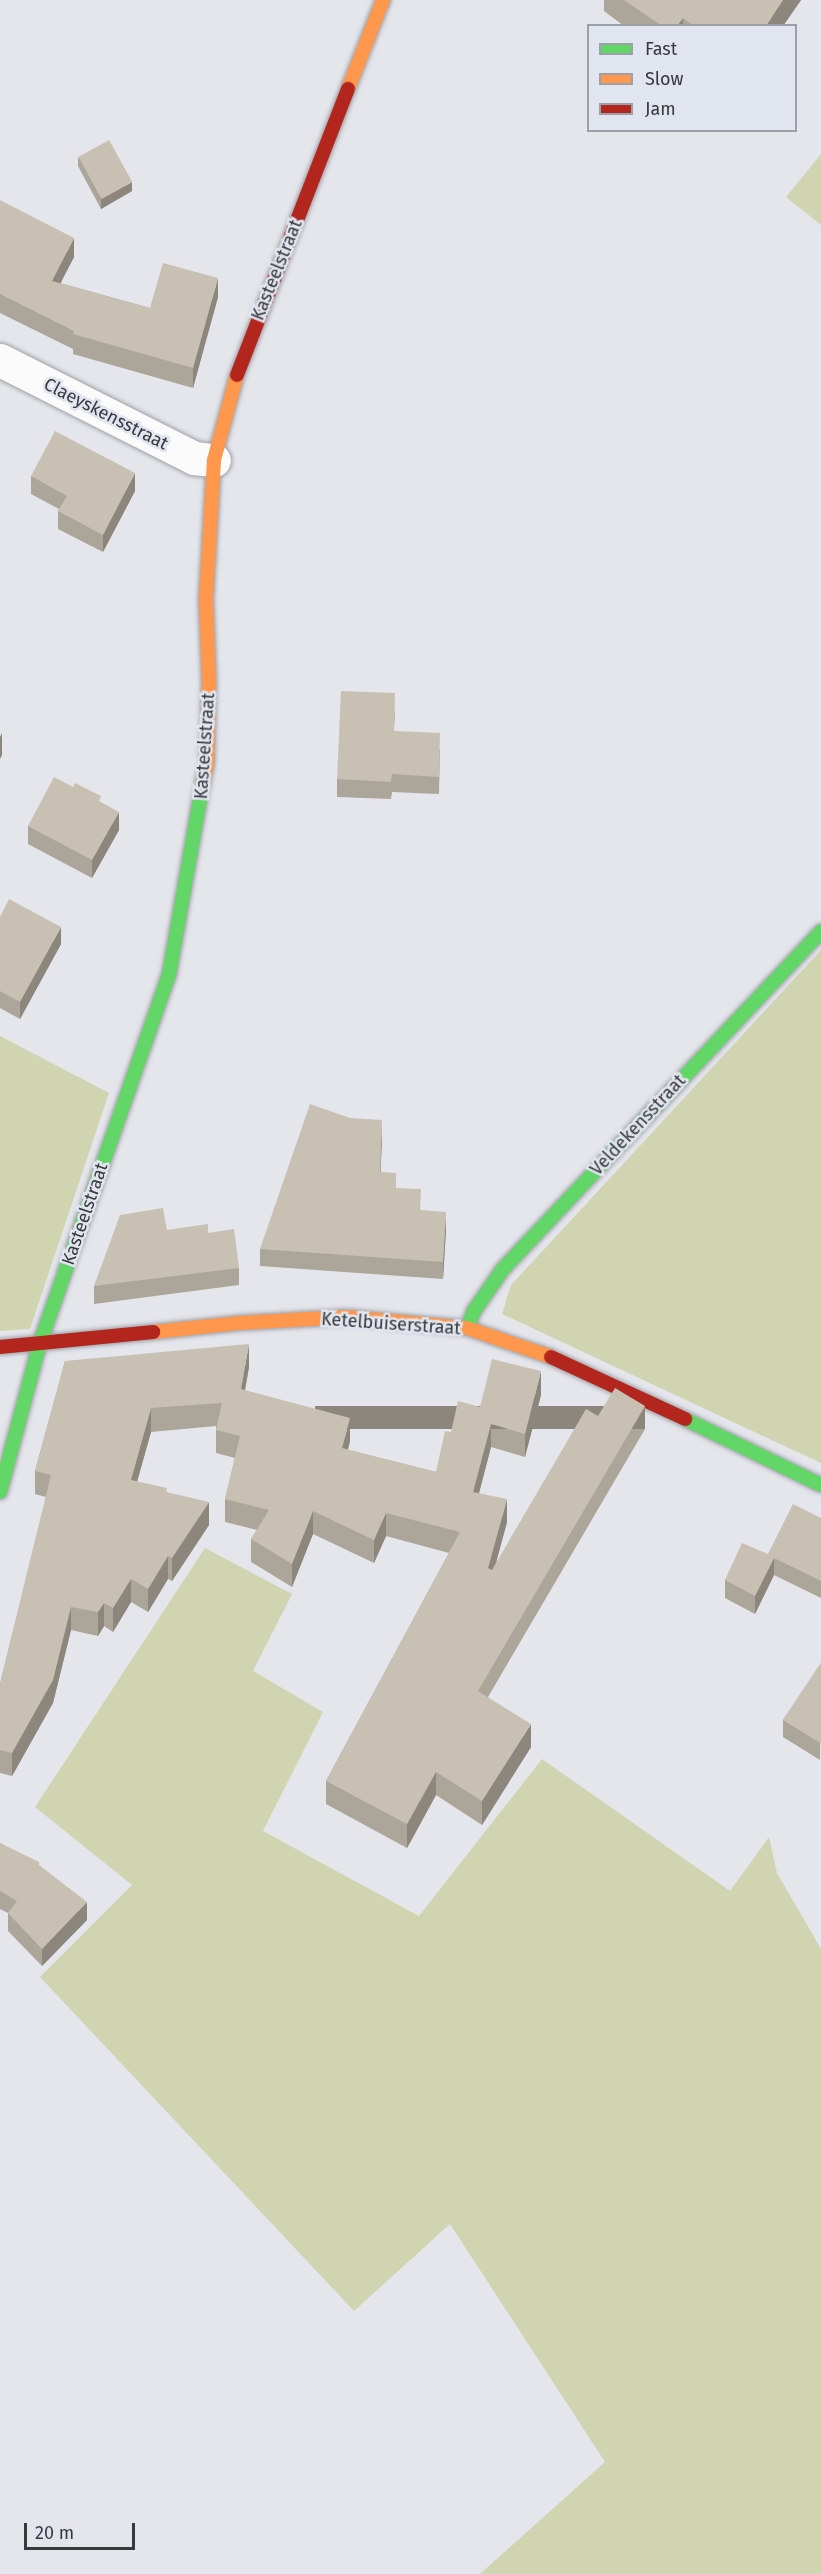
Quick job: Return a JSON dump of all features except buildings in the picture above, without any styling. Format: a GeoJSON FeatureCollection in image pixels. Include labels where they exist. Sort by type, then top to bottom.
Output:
{"type":"FeatureCollection","features":[{"type":"Feature","properties":{"kind":"street","name":"Kasteelstraat"},"geometry":{"type":"LineString","coordinates":[[0,1492],[40,1343],[169,975],[185,896],[207,762],[209,681],[206,599],[214,460],[225,413],[246,348],[383,0]]}},
{"type":"Feature","properties":{"kind":"street","name":"Claeyskensstraat"},"geometry":{"type":"LineString","coordinates":[[0,360],[194,458],[214,460]]}},
{"type":"Feature","properties":{"kind":"street","name":"Veldekensstraat"},"geometry":{"type":"LineString","coordinates":[[467,1328],[474,1311],[503,1269],[821,931]]}},
{"type":"Feature","properties":{"kind":"street","name":"Ketelbuiserstraat"},"geometry":{"type":"LineString","coordinates":[[0,1347],[238,1323],[346,1317],[467,1328],[547,1355],[821,1485]]}},
{"type":"Feature","properties":{"kind":"green space"},"geometry":{"type":"Polygon","coordinates":[[[821,154],[821,225],[786,197],[821,154]]]}},
{"type":"Feature","properties":{"kind":"green space"},"geometry":{"type":"Polygon","coordinates":[[[821,950],[821,1463],[502,1314],[511,1285],[821,950]]]}},
{"type":"Feature","properties":{"kind":"green space"},"geometry":{"type":"Polygon","coordinates":[[[0,1036],[109,1093],[30,1329],[0,1331],[0,1036]]]}},
{"type":"Feature","properties":{"kind":"green space"},"geometry":{"type":"Polygon","coordinates":[[[205,1548],[292,1594],[253,1671],[323,1712],[263,1831],[419,1916],[542,1759],[730,1891],[769,1837],[777,1873],[821,1949],[821,2574],[480,2574],[605,2462],[450,2224],[354,2311],[40,1977],[132,1885],[35,1807],[205,1548]]]}},
{"type":"Feature","properties":{"kind":"traffic: fast"},"geometry":{"type":"LineString","coordinates":[[0,1492],[40,1343],[169,975],[203,783]]}},
{"type":"Feature","properties":{"kind":"traffic: fast"},"geometry":{"type":"LineString","coordinates":[[467,1328],[474,1311],[503,1269],[821,931]]}},
{"type":"Feature","properties":{"kind":"traffic: fast"},"geometry":{"type":"LineString","coordinates":[[685,1419],[821,1485]]}},
{"type":"Feature","properties":{"kind":"traffic: slow"},"geometry":{"type":"LineString","coordinates":[[348,89],[383,0]]}},
{"type":"Feature","properties":{"kind":"traffic: slow"},"geometry":{"type":"LineString","coordinates":[[203,783],[207,762],[209,681],[206,599],[214,460],[237,375]]}},
{"type":"Feature","properties":{"kind":"traffic: slow"},"geometry":{"type":"LineString","coordinates":[[153,1332],[238,1323],[346,1317],[467,1328],[551,1357]]}},
{"type":"Feature","properties":{"kind":"traffic: jam"},"geometry":{"type":"LineString","coordinates":[[237,375],[348,89]]}},
{"type":"Feature","properties":{"kind":"traffic: jam"},"geometry":{"type":"LineString","coordinates":[[0,1347],[153,1332]]}},
{"type":"Feature","properties":{"kind":"traffic: jam"},"geometry":{"type":"LineString","coordinates":[[551,1357],[685,1419]]}}]}
